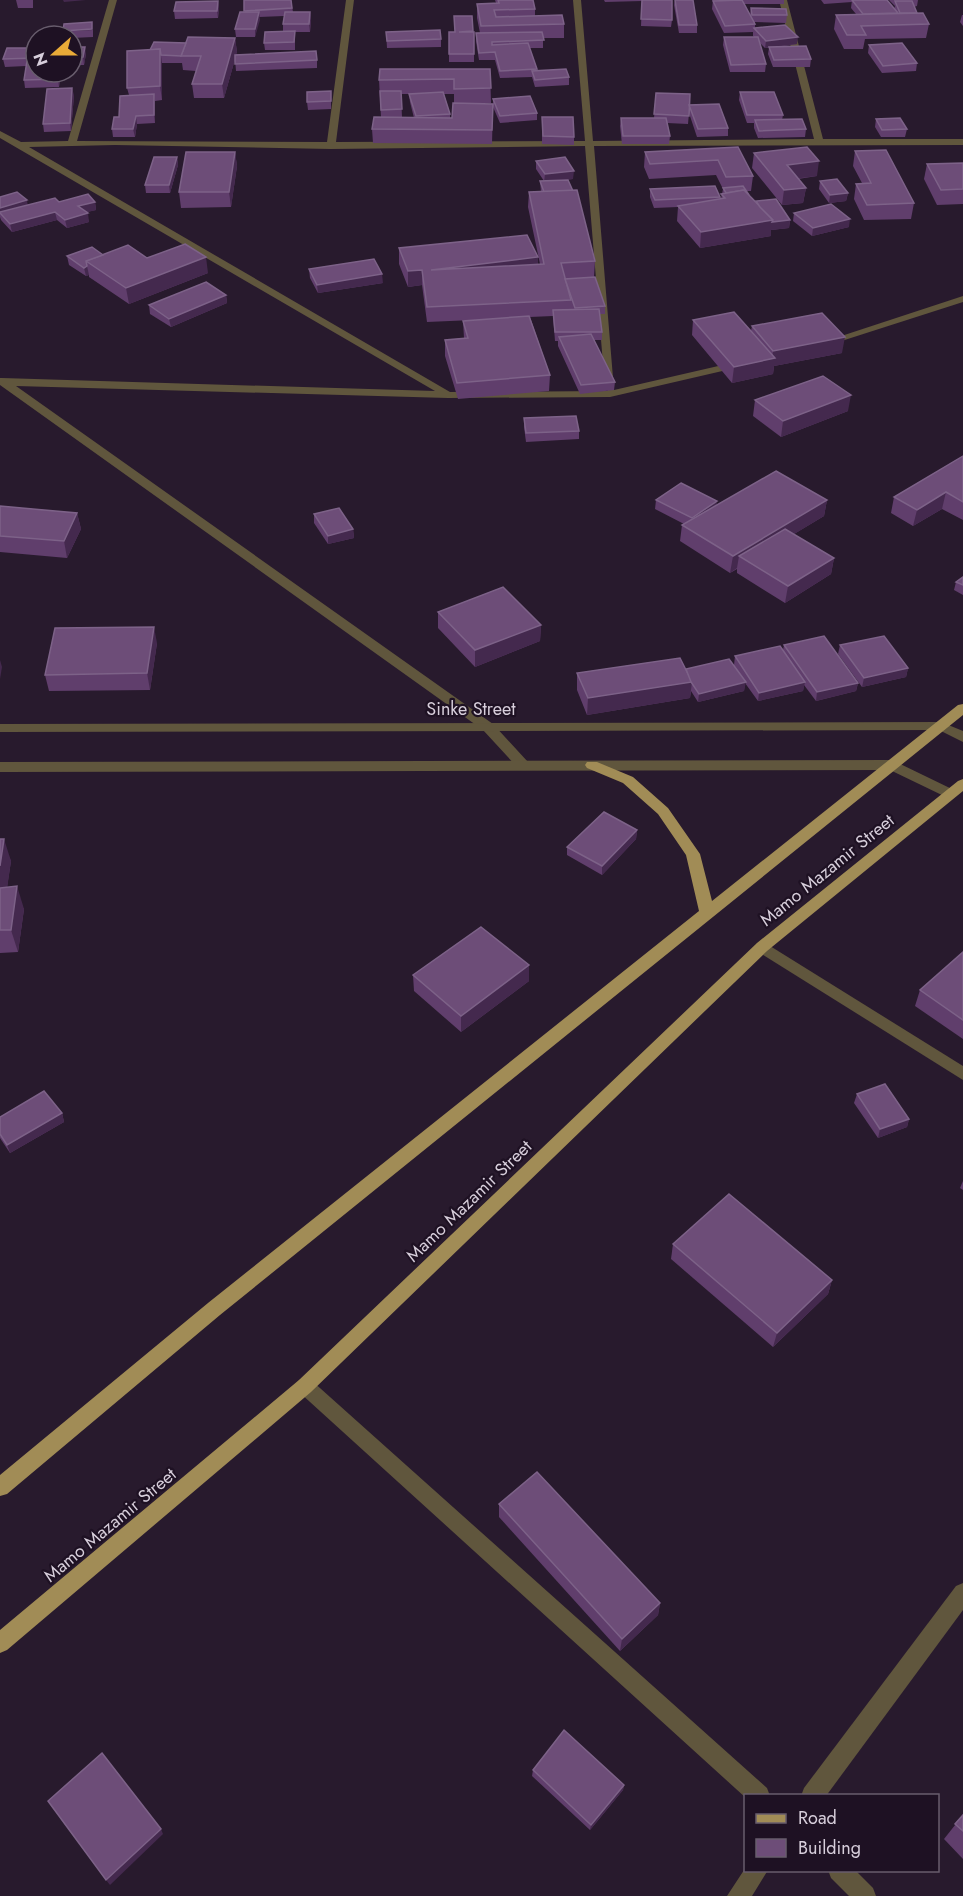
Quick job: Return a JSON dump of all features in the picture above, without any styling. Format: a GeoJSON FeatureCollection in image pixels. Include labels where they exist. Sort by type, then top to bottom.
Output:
{"type":"FeatureCollection","features":[{"type":"Feature","properties":{"kind":"main road"},"geometry":{"type":"LineString","coordinates":[[0,1487],[214,1310],[706,912],[963,708]]}},
{"type":"Feature","properties":{"kind":"main road"},"geometry":{"type":"LineString","coordinates":[[592,765],[628,780],[663,811],[693,854],[706,912]]}},
{"type":"Feature","properties":{"kind":"main road","name":"Mamo Mazamir Street"},"geometry":{"type":"LineString","coordinates":[[0,1643],[305,1386],[762,947],[957,789]]}},
{"type":"Feature","properties":{"kind":"street"},"geometry":{"type":"LineString","coordinates":[[72,143],[113,0]]}},
{"type":"Feature","properties":{"kind":"street"},"geometry":{"type":"LineString","coordinates":[[331,146],[350,0]]}},
{"type":"Feature","properties":{"kind":"street"},"geometry":{"type":"LineString","coordinates":[[577,0],[610,394]]}},
{"type":"Feature","properties":{"kind":"street"},"geometry":{"type":"LineString","coordinates":[[783,0],[819,141]]}},
{"type":"Feature","properties":{"kind":"street"},"geometry":{"type":"LineString","coordinates":[[0,134],[448,395]]}},
{"type":"Feature","properties":{"kind":"street"},"geometry":{"type":"LineString","coordinates":[[19,145],[72,143],[331,146],[819,141],[963,142]]}},
{"type":"Feature","properties":{"kind":"street"},"geometry":{"type":"LineString","coordinates":[[815,346],[963,300]]}},
{"type":"Feature","properties":{"kind":"street"},"geometry":{"type":"LineString","coordinates":[[1,381],[448,395],[610,394],[747,363]]}},
{"type":"Feature","properties":{"kind":"street"},"geometry":{"type":"LineString","coordinates":[[1,381],[488,727],[523,765]]}},
{"type":"Feature","properties":{"kind":"street"},"geometry":{"type":"LineString","coordinates":[[941,726],[963,737]]}},
{"type":"Feature","properties":{"kind":"street","name":"Sinke Street"},"geometry":{"type":"LineString","coordinates":[[0,728],[941,726]]}},
{"type":"Feature","properties":{"kind":"street"},"geometry":{"type":"LineString","coordinates":[[0,766],[892,765],[957,789]]}},
{"type":"Feature","properties":{"kind":"street"},"geometry":{"type":"LineString","coordinates":[[762,947],[963,1074]]}},
{"type":"Feature","properties":{"kind":"street"},"geometry":{"type":"LineString","coordinates":[[305,1386],[757,1794]]}},
{"type":"Feature","properties":{"kind":"street"},"geometry":{"type":"LineString","coordinates":[[813,1794],[963,1593]]}},
{"type":"Feature","properties":{"kind":"street"},"geometry":{"type":"LineString","coordinates":[[738,1896],[756,1872]]}},
{"type":"Feature","properties":{"kind":"street"},"geometry":{"type":"LineString","coordinates":[[841,1872],[865,1896]]}},
{"type":"Feature","properties":{"kind":"building"},"geometry":{"type":"Polygon","coordinates":[[[244,0],[291,0],[292,8],[244,11],[244,0]]]}},
{"type":"Feature","properties":{"kind":"building"},"geometry":{"type":"Polygon","coordinates":[[[498,0],[533,0],[535,9],[494,10],[496,17],[562,15],[564,24],[481,26],[477,4],[499,3],[498,0]]]}},
{"type":"Feature","properties":{"kind":"building"},"geometry":{"type":"Polygon","coordinates":[[[642,0],[672,0],[672,20],[641,19],[642,0]]]}},
{"type":"Feature","properties":{"kind":"building"},"geometry":{"type":"Polygon","coordinates":[[[675,0],[693,0],[697,25],[679,25],[675,0]]]}},
{"type":"Feature","properties":{"kind":"building"},"geometry":{"type":"Polygon","coordinates":[[[742,0],[755,24],[725,26],[713,1],[742,0]]]}},
{"type":"Feature","properties":{"kind":"building"},"geometry":{"type":"Polygon","coordinates":[[[852,0],[887,0],[898,13],[863,14],[852,0]]]}},
{"type":"Feature","properties":{"kind":"building"},"geometry":{"type":"Polygon","coordinates":[[[218,1],[217,11],[174,11],[176,2],[218,1]]]}},
{"type":"Feature","properties":{"kind":"building"},"geometry":{"type":"Polygon","coordinates":[[[895,1],[912,1],[917,13],[900,13],[895,1]]]}},
{"type":"Feature","properties":{"kind":"building"},"geometry":{"type":"Polygon","coordinates":[[[751,8],[786,9],[787,15],[752,15],[751,8]]]}},
{"type":"Feature","properties":{"kind":"building"},"geometry":{"type":"Polygon","coordinates":[[[240,12],[259,12],[255,29],[235,29],[240,12]]]}},
{"type":"Feature","properties":{"kind":"building"},"geometry":{"type":"Polygon","coordinates":[[[285,12],[310,12],[309,24],[283,24],[285,12]]]}},
{"type":"Feature","properties":{"kind":"building"},"geometry":{"type":"Polygon","coordinates":[[[923,13],[929,24],[861,26],[866,35],[847,35],[836,15],[923,13]]]}},
{"type":"Feature","properties":{"kind":"building"},"geometry":{"type":"Polygon","coordinates":[[[454,16],[472,16],[473,31],[459,32],[474,32],[474,54],[449,54],[449,32],[455,32],[454,16]]]}},
{"type":"Feature","properties":{"kind":"building"},"geometry":{"type":"Polygon","coordinates":[[[92,22],[92,29],[84,30],[84,24],[64,24],[92,22]]]}},
{"type":"Feature","properties":{"kind":"building"},"geometry":{"type":"Polygon","coordinates":[[[785,25],[798,37],[766,41],[754,28],[785,25]]]}},
{"type":"Feature","properties":{"kind":"building"},"geometry":{"type":"Polygon","coordinates":[[[440,30],[441,39],[387,41],[386,32],[440,30]]]}},
{"type":"Feature","properties":{"kind":"building"},"geometry":{"type":"Polygon","coordinates":[[[295,31],[294,42],[264,43],[265,32],[295,31]]]}},
{"type":"Feature","properties":{"kind":"building"},"geometry":{"type":"Polygon","coordinates":[[[542,32],[544,40],[492,42],[492,45],[528,43],[537,69],[500,71],[495,52],[479,53],[476,33],[542,32]]]}},
{"type":"Feature","properties":{"kind":"building"},"geometry":{"type":"Polygon","coordinates":[[[188,37],[235,38],[222,84],[192,84],[201,56],[181,56],[188,37]]]}},
{"type":"Feature","properties":{"kind":"building"},"geometry":{"type":"Polygon","coordinates":[[[724,37],[758,37],[766,64],[731,65],[724,37]]]}},
{"type":"Feature","properties":{"kind":"building"},"geometry":{"type":"Polygon","coordinates":[[[154,42],[186,43],[181,56],[161,55],[160,49],[150,50],[154,42]]]}},
{"type":"Feature","properties":{"kind":"building"},"geometry":{"type":"Polygon","coordinates":[[[902,43],[917,63],[883,66],[869,45],[902,43]]]}},
{"type":"Feature","properties":{"kind":"building"},"geometry":{"type":"Polygon","coordinates":[[[806,46],[811,59],[774,60],[769,47],[806,46]]]}},
{"type":"Feature","properties":{"kind":"building"},"geometry":{"type":"Polygon","coordinates":[[[7,48],[24,48],[24,58],[3,59],[7,48]]]}},
{"type":"Feature","properties":{"kind":"building"},"geometry":{"type":"Polygon","coordinates":[[[160,49],[160,86],[127,88],[127,51],[160,49]]]}},
{"type":"Feature","properties":{"kind":"building"},"geometry":{"type":"Polygon","coordinates":[[[316,51],[317,60],[235,64],[235,55],[316,51]]]}},
{"type":"Feature","properties":{"kind":"building"},"geometry":{"type":"Polygon","coordinates":[[[380,69],[490,69],[491,88],[454,89],[454,79],[379,80],[380,69]]]}},
{"type":"Feature","properties":{"kind":"building"},"geometry":{"type":"Polygon","coordinates":[[[566,69],[569,77],[535,80],[532,71],[566,69]]]}},
{"type":"Feature","properties":{"kind":"building"},"geometry":{"type":"Polygon","coordinates":[[[72,88],[70,123],[43,124],[47,89],[72,88]]]}},
{"type":"Feature","properties":{"kind":"building"},"geometry":{"type":"Polygon","coordinates":[[[331,91],[331,101],[307,102],[307,92],[331,91]]]}},
{"type":"Feature","properties":{"kind":"building"},"geometry":{"type":"Polygon","coordinates":[[[380,91],[401,91],[402,109],[381,110],[380,91]]]}},
{"type":"Feature","properties":{"kind":"building"},"geometry":{"type":"Polygon","coordinates":[[[443,92],[450,114],[416,116],[409,94],[443,92]]]}},
{"type":"Feature","properties":{"kind":"building"},"geometry":{"type":"Polygon","coordinates":[[[740,92],[774,92],[783,115],[747,115],[740,92]]]}},
{"type":"Feature","properties":{"kind":"building"},"geometry":{"type":"Polygon","coordinates":[[[656,93],[690,94],[689,116],[654,114],[656,93]]]}},
{"type":"Feature","properties":{"kind":"building"},"geometry":{"type":"Polygon","coordinates":[[[154,94],[154,115],[136,116],[133,129],[112,129],[114,117],[119,117],[120,96],[154,94]]]}},
{"type":"Feature","properties":{"kind":"building"},"geometry":{"type":"Polygon","coordinates":[[[530,96],[537,113],[500,116],[493,99],[530,96]]]}},
{"type":"Feature","properties":{"kind":"building"},"geometry":{"type":"Polygon","coordinates":[[[453,103],[493,104],[492,130],[372,129],[374,117],[452,118],[453,103]]]}},
{"type":"Feature","properties":{"kind":"building"},"geometry":{"type":"Polygon","coordinates":[[[719,104],[728,128],[698,129],[689,105],[719,104]]]}},
{"type":"Feature","properties":{"kind":"building"},"geometry":{"type":"Polygon","coordinates":[[[542,117],[573,117],[574,137],[543,136],[542,117]]]}},
{"type":"Feature","properties":{"kind":"building"},"geometry":{"type":"Polygon","coordinates":[[[621,118],[666,118],[670,136],[623,136],[621,118]]]}},
{"type":"Feature","properties":{"kind":"building"},"geometry":{"type":"Polygon","coordinates":[[[900,118],[907,129],[882,130],[876,119],[900,118]]]}},
{"type":"Feature","properties":{"kind":"building"},"geometry":{"type":"Polygon","coordinates":[[[802,119],[806,129],[759,131],[755,120],[802,119]]]}},
{"type":"Feature","properties":{"kind":"building"},"geometry":{"type":"Polygon","coordinates":[[[738,147],[753,176],[726,177],[718,160],[650,164],[645,152],[738,147]]]}},
{"type":"Feature","properties":{"kind":"building"},"geometry":{"type":"Polygon","coordinates":[[[807,147],[819,161],[787,165],[806,188],[784,190],[754,153],[807,147]]]}},
{"type":"Feature","properties":{"kind":"building"},"geometry":{"type":"Polygon","coordinates":[[[886,150],[914,203],[867,205],[856,184],[871,183],[855,151],[886,150]]]}},
{"type":"Feature","properties":{"kind":"building"},"geometry":{"type":"Polygon","coordinates":[[[186,152],[235,152],[229,192],[179,192],[186,152]]]}},
{"type":"Feature","properties":{"kind":"building"},"geometry":{"type":"Polygon","coordinates":[[[154,157],[177,157],[169,185],[145,185],[154,157]]]}},
{"type":"Feature","properties":{"kind":"building"},"geometry":{"type":"Polygon","coordinates":[[[565,157],[574,171],[545,174],[536,161],[565,157]]]}},
{"type":"Feature","properties":{"kind":"building"},"geometry":{"type":"Polygon","coordinates":[[[963,163],[963,189],[941,190],[927,164],[963,163]]]}},
{"type":"Feature","properties":{"kind":"building"},"geometry":{"type":"Polygon","coordinates":[[[837,179],[848,193],[830,195],[820,181],[837,179]]]}},
{"type":"Feature","properties":{"kind":"building"},"geometry":{"type":"Polygon","coordinates":[[[568,180],[573,191],[544,192],[540,181],[568,180]]]}},
{"type":"Feature","properties":{"kind":"building"},"geometry":{"type":"Polygon","coordinates":[[[715,186],[720,197],[655,200],[650,189],[715,186]]]}},
{"type":"Feature","properties":{"kind":"building"},"geometry":{"type":"Polygon","coordinates":[[[743,186],[749,195],[744,190],[726,193],[723,188],[743,186]]]}},
{"type":"Feature","properties":{"kind":"building"},"geometry":{"type":"Polygon","coordinates":[[[577,190],[595,261],[561,263],[571,300],[427,307],[422,270],[408,271],[399,248],[527,235],[538,257],[431,270],[544,264],[529,192],[577,190]]]}},
{"type":"Feature","properties":{"kind":"building"},"geometry":{"type":"Polygon","coordinates":[[[744,190],[773,220],[701,232],[678,206],[725,198],[721,194],[744,190]]]}},
{"type":"Feature","properties":{"kind":"building"},"geometry":{"type":"Polygon","coordinates":[[[17,192],[27,200],[0,208],[0,197],[17,192]]]}},
{"type":"Feature","properties":{"kind":"building"},"geometry":{"type":"Polygon","coordinates":[[[88,194],[95,202],[78,206],[88,213],[65,220],[55,212],[10,224],[0,213],[55,198],[59,202],[88,194]]]}},
{"type":"Feature","properties":{"kind":"building"},"geometry":{"type":"Polygon","coordinates":[[[776,199],[790,220],[772,222],[773,220],[756,201],[776,199]]]}},
{"type":"Feature","properties":{"kind":"building"},"geometry":{"type":"Polygon","coordinates":[[[831,204],[850,219],[813,228],[794,213],[831,204]]]}},
{"type":"Feature","properties":{"kind":"building"},"geometry":{"type":"Polygon","coordinates":[[[185,244],[206,257],[126,288],[86,261],[128,245],[147,258],[185,244]]]}},
{"type":"Feature","properties":{"kind":"building"},"geometry":{"type":"Polygon","coordinates":[[[92,247],[103,255],[86,261],[87,266],[84,268],[67,256],[92,247]]]}},
{"type":"Feature","properties":{"kind":"building"},"geometry":{"type":"Polygon","coordinates":[[[374,259],[382,274],[317,285],[309,269],[374,259]]]}},
{"type":"Feature","properties":{"kind":"building"},"geometry":{"type":"Polygon","coordinates":[[[595,277],[605,306],[575,308],[565,279],[595,277]]]}},
{"type":"Feature","properties":{"kind":"building"},"geometry":{"type":"Polygon","coordinates":[[[206,282],[226,295],[169,319],[149,305],[206,282]]]}},
{"type":"Feature","properties":{"kind":"building"},"geometry":{"type":"Polygon","coordinates":[[[599,309],[602,332],[555,332],[553,310],[599,309]]]}},
{"type":"Feature","properties":{"kind":"building"},"geometry":{"type":"Polygon","coordinates":[[[734,312],[775,358],[734,367],[693,320],[734,312]]]}},
{"type":"Feature","properties":{"kind":"building"},"geometry":{"type":"Polygon","coordinates":[[[822,313],[845,337],[773,351],[752,326],[822,313]]]}},
{"type":"Feature","properties":{"kind":"building"},"geometry":{"type":"Polygon","coordinates":[[[529,316],[550,375],[457,383],[445,340],[468,338],[463,321],[529,316]]]}},
{"type":"Feature","properties":{"kind":"building"},"geometry":{"type":"Polygon","coordinates":[[[591,334],[615,382],[581,385],[559,337],[591,334]]]}},
{"type":"Feature","properties":{"kind":"building"},"geometry":{"type":"Polygon","coordinates":[[[823,376],[851,395],[783,421],[755,400],[823,376]]]}},
{"type":"Feature","properties":{"kind":"building"},"geometry":{"type":"Polygon","coordinates":[[[576,416],[579,431],[526,433],[524,418],[576,416]]]}},
{"type":"Feature","properties":{"kind":"building"},"geometry":{"type":"Polygon","coordinates":[[[963,456],[963,502],[946,492],[917,510],[894,497],[963,456]]]}},
{"type":"Feature","properties":{"kind":"building"},"geometry":{"type":"Polygon","coordinates":[[[776,471],[827,500],[733,556],[682,525],[776,471]]]}},
{"type":"Feature","properties":{"kind":"building"},"geometry":{"type":"Polygon","coordinates":[[[681,483],[717,501],[692,518],[656,500],[681,483]]]}},
{"type":"Feature","properties":{"kind":"building"},"geometry":{"type":"Polygon","coordinates":[[[0,506],[77,513],[64,541],[0,536],[0,506]]]}},
{"type":"Feature","properties":{"kind":"building"},"geometry":{"type":"Polygon","coordinates":[[[339,508],[353,529],[328,536],[314,514],[339,508]]]}},
{"type":"Feature","properties":{"kind":"building"},"geometry":{"type":"Polygon","coordinates":[[[785,529],[834,558],[788,586],[739,556],[785,529]]]}},
{"type":"Feature","properties":{"kind":"building"},"geometry":{"type":"Polygon","coordinates":[[[963,577],[963,585],[956,582],[963,577]]]}},
{"type":"Feature","properties":{"kind":"building"},"geometry":{"type":"Polygon","coordinates":[[[503,587],[541,625],[475,650],[438,612],[503,587]]]}},
{"type":"Feature","properties":{"kind":"building"},"geometry":{"type":"Polygon","coordinates":[[[154,627],[147,673],[45,675],[55,628],[154,627]]]}},
{"type":"Feature","properties":{"kind":"building"},"geometry":{"type":"Polygon","coordinates":[[[824,636],[858,683],[817,692],[784,645],[824,636]]]}},
{"type":"Feature","properties":{"kind":"building"},"geometry":{"type":"Polygon","coordinates":[[[884,636],[908,668],[864,678],[840,645],[884,636]]]}},
{"type":"Feature","properties":{"kind":"building"},"geometry":{"type":"Polygon","coordinates":[[[780,646],[805,682],[759,693],[735,656],[780,646]]]}},
{"type":"Feature","properties":{"kind":"building"},"geometry":{"type":"Polygon","coordinates":[[[680,658],[692,682],[588,698],[577,673],[680,658]]]}},
{"type":"Feature","properties":{"kind":"building"},"geometry":{"type":"Polygon","coordinates":[[[729,659],[746,682],[699,694],[686,669],[729,659]]]}},
{"type":"Feature","properties":{"kind":"building"},"geometry":{"type":"Polygon","coordinates":[[[604,812],[637,830],[602,866],[567,847],[604,812]]]}},
{"type":"Feature","properties":{"kind":"building"},"geometry":{"type":"Polygon","coordinates":[[[0,839],[4,839],[0,866],[0,839]]]}},
{"type":"Feature","properties":{"kind":"building"},"geometry":{"type":"Polygon","coordinates":[[[17,886],[11,930],[0,930],[0,888],[17,886]]]}},
{"type":"Feature","properties":{"kind":"building"},"geometry":{"type":"Polygon","coordinates":[[[481,927],[529,965],[461,1016],[413,975],[481,927]]]}},
{"type":"Feature","properties":{"kind":"building"},"geometry":{"type":"Polygon","coordinates":[[[963,952],[963,1020],[920,990],[963,952]]]}},
{"type":"Feature","properties":{"kind":"building"},"geometry":{"type":"Polygon","coordinates":[[[885,1084],[909,1119],[880,1129],[857,1094],[885,1084]]]}},
{"type":"Feature","properties":{"kind":"building"},"geometry":{"type":"Polygon","coordinates":[[[44,1091],[62,1113],[7,1145],[0,1134],[0,1117],[44,1091]]]}},
{"type":"Feature","properties":{"kind":"building"},"geometry":{"type":"Polygon","coordinates":[[[729,1194],[832,1280],[777,1333],[673,1244],[729,1194]]]}},
{"type":"Feature","properties":{"kind":"building"},"geometry":{"type":"Polygon","coordinates":[[[537,1472],[660,1603],[622,1639],[499,1504],[537,1472]]]}},
{"type":"Feature","properties":{"kind":"building"},"geometry":{"type":"Polygon","coordinates":[[[564,1730],[624,1785],[591,1825],[533,1770],[564,1730]]]}},
{"type":"Feature","properties":{"kind":"building"},"geometry":{"type":"Polygon","coordinates":[[[102,1753],[161,1829],[106,1880],[48,1801],[102,1753]]]}},
{"type":"Feature","properties":{"kind":"building"},"geometry":{"type":"Polygon","coordinates":[[[963,1815],[963,1831],[955,1824],[963,1815]]]}}]}
